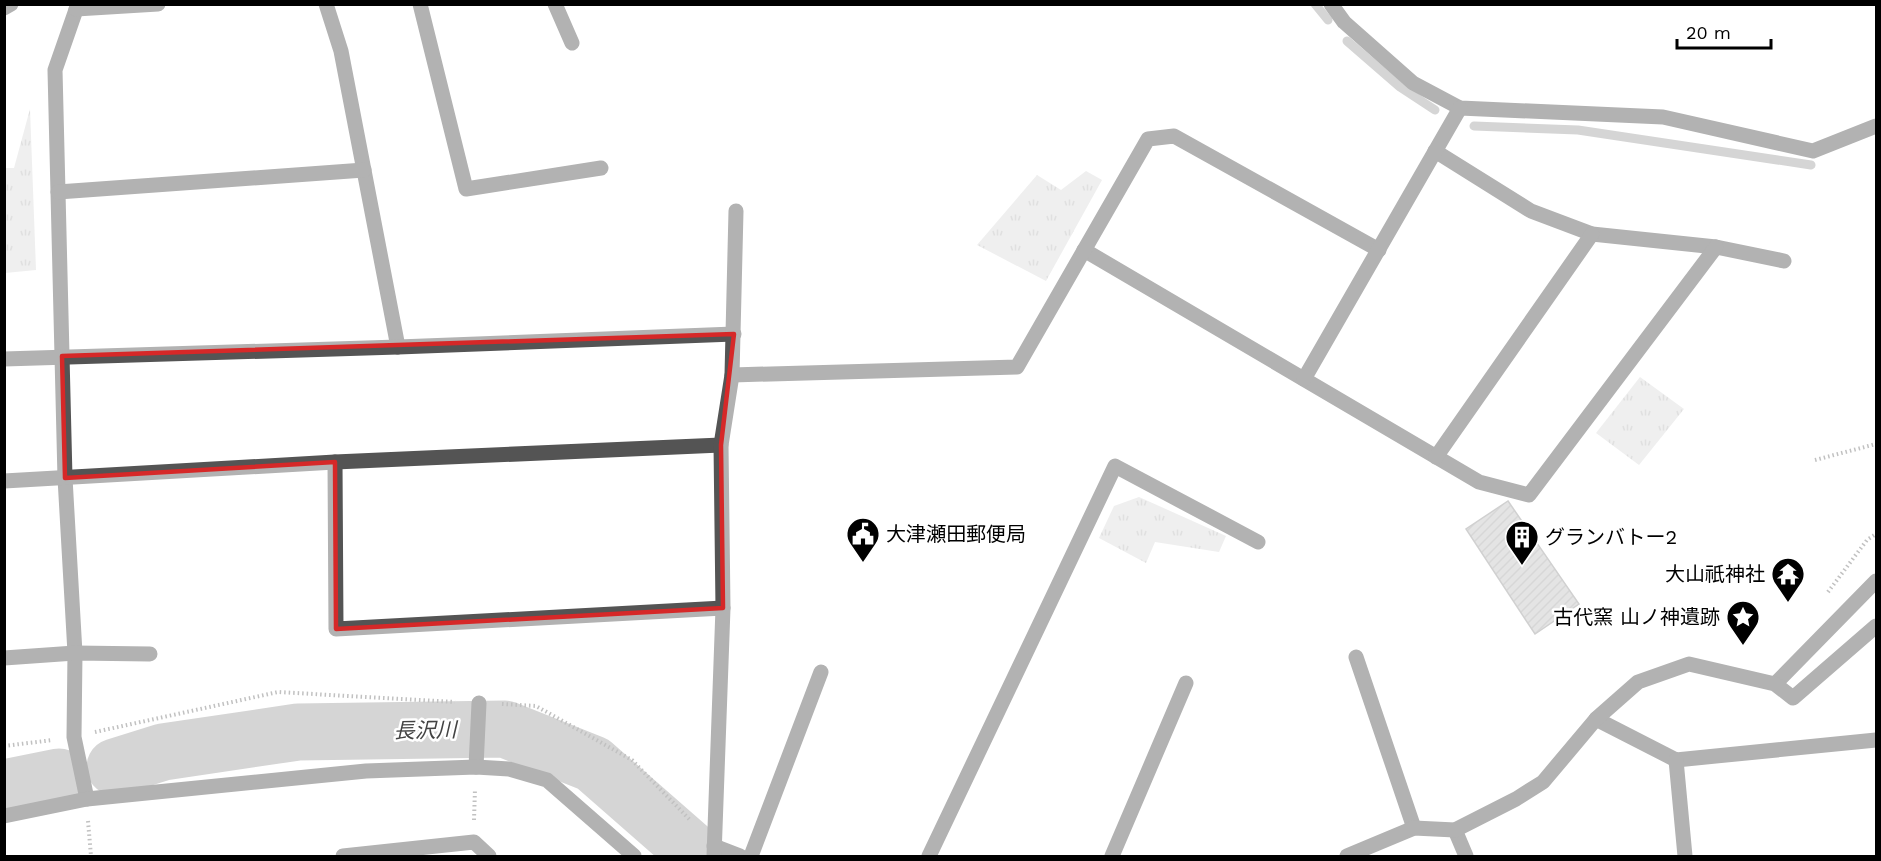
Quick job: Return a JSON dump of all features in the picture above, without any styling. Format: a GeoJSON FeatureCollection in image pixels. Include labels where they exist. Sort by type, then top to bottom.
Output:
{"type":"FeatureCollection","features":[{"type":"Feature","properties":{"kind":"street"},"geometry":{"type":"LineString","coordinates":[[4,8],[11,4]]}},
{"type":"Feature","properties":{"kind":"street"},"geometry":{"type":"LineString","coordinates":[[87,799],[74,737],[75,654],[65,478],[55,70],[77,7],[158,4]]}},
{"type":"Feature","properties":{"kind":"street"},"geometry":{"type":"LineString","coordinates":[[326,4],[341,51],[398,348]]}},
{"type":"Feature","properties":{"kind":"street"},"geometry":{"type":"LineString","coordinates":[[420,4],[466,189],[601,168]]}},
{"type":"Feature","properties":{"kind":"street"},"geometry":{"type":"LineString","coordinates":[[555,4],[572,43]]}},
{"type":"Feature","properties":{"kind":"street"},"geometry":{"type":"LineString","coordinates":[[1331,4],[1344,22],[1413,83],[1460,108],[1663,117],[1813,150],[1876,126]]}},
{"type":"Feature","properties":{"kind":"street"},"geometry":{"type":"LineString","coordinates":[[1304,379],[1460,108]]}},
{"type":"Feature","properties":{"kind":"street"},"geometry":{"type":"LineString","coordinates":[[732,375],[1017,367],[1148,139],[1174,136],[1379,250]]}},
{"type":"Feature","properties":{"kind":"street"},"geometry":{"type":"LineString","coordinates":[[1435,151],[1531,210],[1592,234],[1716,247],[1784,261]]}},
{"type":"Feature","properties":{"kind":"street"},"geometry":{"type":"LineString","coordinates":[[58,192],[364,170]]}},
{"type":"Feature","properties":{"kind":"street"},"geometry":{"type":"LineString","coordinates":[[736,211],[732,375],[721,446],[723,608],[714,851],[740,856]]}},
{"type":"Feature","properties":{"kind":"street"},"geometry":{"type":"LineString","coordinates":[[1436,457],[1592,234]]}},
{"type":"Feature","properties":{"kind":"street"},"geometry":{"type":"LineString","coordinates":[[1084,250],[1479,482],[1529,495],[1716,247]]}},
{"type":"Feature","properties":{"kind":"street"},"geometry":{"type":"LineString","coordinates":[[4,359],[398,348],[734,334]]}},
{"type":"Feature","properties":{"kind":"street"},"geometry":{"type":"LineString","coordinates":[[4,481],[335,462],[721,446]]}},
{"type":"Feature","properties":{"kind":"street"},"geometry":{"type":"LineString","coordinates":[[335,462],[336,628],[723,608]]}},
{"type":"Feature","properties":{"kind":"street"},"geometry":{"type":"LineString","coordinates":[[929,856],[1115,466],[1258,542]]}},
{"type":"Feature","properties":{"kind":"street"},"geometry":{"type":"LineString","coordinates":[[1775,684],[1876,581]]}},
{"type":"Feature","properties":{"kind":"street"},"geometry":{"type":"LineString","coordinates":[[1347,856],[1414,828],[1455,830],[1516,799],[1542,782],[1596,719],[1638,682],[1689,664],[1775,684],[1793,699],[1876,626]]}},
{"type":"Feature","properties":{"kind":"street"},"geometry":{"type":"LineString","coordinates":[[4,658],[75,654],[150,654]]}},
{"type":"Feature","properties":{"kind":"street"},"geometry":{"type":"LineString","coordinates":[[1356,657],[1414,828]]}},
{"type":"Feature","properties":{"kind":"street"},"geometry":{"type":"LineString","coordinates":[[751,856],[821,672]]}},
{"type":"Feature","properties":{"kind":"street"},"geometry":{"type":"LineString","coordinates":[[1112,856],[1186,683]]}},
{"type":"Feature","properties":{"kind":"street"},"geometry":{"type":"LineString","coordinates":[[476,766],[478,704]]}},
{"type":"Feature","properties":{"kind":"street"},"geometry":{"type":"LineString","coordinates":[[1596,719],[1676,760],[1876,740]]}},
{"type":"Feature","properties":{"kind":"street"},"geometry":{"type":"LineString","coordinates":[[1676,760],[1685,856]]}},
{"type":"Feature","properties":{"kind":"street"},"geometry":{"type":"LineString","coordinates":[[4,816],[87,799],[366,771],[476,766],[509,769],[547,780],[634,856]]}},
{"type":"Feature","properties":{"kind":"street"},"geometry":{"type":"LineString","coordinates":[[1455,830],[1466,856]]}},
{"type":"Feature","properties":{"kind":"street"},"geometry":{"type":"LineString","coordinates":[[343,856],[474,842],[489,856]]}},
{"type":"Feature","properties":{"kind":"path"},"geometry":{"type":"LineString","coordinates":[[1815,460],[1876,444]]}},
{"type":"Feature","properties":{"kind":"path"},"geometry":{"type":"LineString","coordinates":[[4,746],[74,737],[278,692],[536,706],[632,760],[714,851]]}},
{"type":"Feature","properties":{"kind":"path"},"geometry":{"type":"LineString","coordinates":[[474,842],[476,766]]}},
{"type":"Feature","properties":{"kind":"path"},"geometry":{"type":"LineString","coordinates":[[87,799],[91,856]]}},
{"type":"Feature","properties":{"kind":"highlighted area"},"geometry":{"type":"Polygon","coordinates":[[[734,334],[721,445],[723,608],[336,629],[335,462],[65,478],[62,356],[734,334]]]}},
{"type":"Feature","properties":{"kind":"green space"},"geometry":{"type":"Polygon","coordinates":[[[30,109],[36,270],[5,273],[5,168],[14,168],[30,109]]]}},
{"type":"Feature","properties":{"kind":"green space"},"geometry":{"type":"Polygon","coordinates":[[[1086,171],[1102,180],[1046,281],[977,245],[1037,175],[1061,190],[1086,171]]]}},
{"type":"Feature","properties":{"kind":"green space"},"geometry":{"type":"Polygon","coordinates":[[[1640,377],[1684,409],[1639,465],[1596,433],[1640,377]]]}},
{"type":"Feature","properties":{"kind":"green space"},"geometry":{"type":"Polygon","coordinates":[[[1139,497],[1226,536],[1219,552],[1155,542],[1146,563],[1099,538],[1114,506],[1139,497]]]}},
{"type":"Feature","properties":{"kind":"building","name":"グランバトー2"},"geometry":{"type":"Polygon","coordinates":[[[1508,501],[1579,604],[1535,634],[1466,529],[1508,501]]]}},
{"type":"Feature","properties":{"kind":"waterway"},"geometry":{"type":"LineString","coordinates":[[1315,4],[1328,20]]}},
{"type":"Feature","properties":{"kind":"waterway"},"geometry":{"type":"LineString","coordinates":[[1347,41],[1400,87],[1435,110]]}},
{"type":"Feature","properties":{"kind":"waterway"},"geometry":{"type":"LineString","coordinates":[[1474,126],[1578,130],[1811,165]]}},
{"type":"Feature","properties":{"kind":"waterway","name":"長沢川"},"geometry":{"type":"LineString","coordinates":[[115,767],[163,752],[298,732],[505,729],[593,764],[698,856]]}},
{"type":"Feature","properties":{"kind":"waterway","name":"長沢川"},"geometry":{"type":"LineString","coordinates":[[4,788],[59,777]]}},
{"type":"Feature","properties":{"kind":"place","name":"大津瀬田郵便局"},"geometry":{"type":"Point","coordinates":[863,563]}},
{"type":"Feature","properties":{"kind":"place","name":"グランバトー2"},"geometry":{"type":"Point","coordinates":[1522,566]}},
{"type":"Feature","properties":{"kind":"place","name":"大山祇神社"},"geometry":{"type":"Point","coordinates":[1788,603]}},
{"type":"Feature","properties":{"kind":"place","name":"古代窯 山ノ神遺跡"},"geometry":{"type":"Point","coordinates":[1743,646]}}]}
